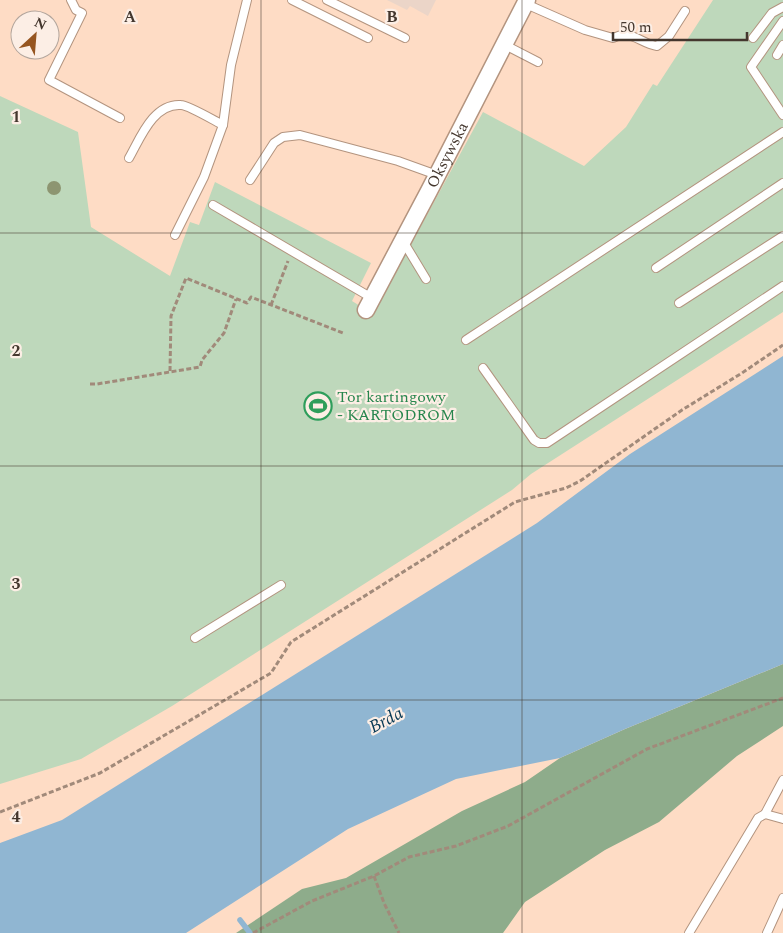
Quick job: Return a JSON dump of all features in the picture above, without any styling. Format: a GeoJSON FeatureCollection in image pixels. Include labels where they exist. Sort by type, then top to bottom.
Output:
{"type":"FeatureCollection","features":[{"type":"Feature","properties":{"kind":"street","name":"Oksywska"},"geometry":{"type":"LineString","coordinates":[[369,304],[527,2]]}},
{"type":"Feature","properties":{"kind":"lane"},"geometry":{"type":"LineString","coordinates":[[71,0],[76,10],[82,13],[49,80],[120,118]]}},
{"type":"Feature","properties":{"kind":"lane"},"geometry":{"type":"LineString","coordinates":[[176,235],[204,176],[223,125],[230,65],[247,0]]}},
{"type":"Feature","properties":{"kind":"lane"},"geometry":{"type":"LineString","coordinates":[[292,0],[368,38]]}},
{"type":"Feature","properties":{"kind":"lane"},"geometry":{"type":"LineString","coordinates":[[327,0],[406,38]]}},
{"type":"Feature","properties":{"kind":"lane"},"geometry":{"type":"LineString","coordinates":[[527,2],[585,30],[614,38],[621,34],[630,35],[650,45],[657,46],[668,36],[685,11]]}},
{"type":"Feature","properties":{"kind":"lane"},"geometry":{"type":"LineString","coordinates":[[753,38],[772,14],[783,7]]}},
{"type":"Feature","properties":{"kind":"lane"},"geometry":{"type":"LineString","coordinates":[[783,21],[751,68],[783,115]]}},
{"type":"Feature","properties":{"kind":"lane"},"geometry":{"type":"LineString","coordinates":[[505,45],[538,62]]}},
{"type":"Feature","properties":{"kind":"lane"},"geometry":{"type":"LineString","coordinates":[[777,55],[783,45]]}},
{"type":"Feature","properties":{"kind":"lane"},"geometry":{"type":"LineString","coordinates":[[129,158],[149,123],[162,109],[181,105],[223,125]]}},
{"type":"Feature","properties":{"kind":"lane"},"geometry":{"type":"LineString","coordinates":[[466,340],[783,132]]}},
{"type":"Feature","properties":{"kind":"lane"},"geometry":{"type":"LineString","coordinates":[[250,180],[274,143],[283,137],[300,135],[438,175]]}},
{"type":"Feature","properties":{"kind":"lane"},"geometry":{"type":"LineString","coordinates":[[656,268],[783,183]]}},
{"type":"Feature","properties":{"kind":"lane"},"geometry":{"type":"LineString","coordinates":[[213,205],[292,251],[369,304]]}},
{"type":"Feature","properties":{"kind":"lane"},"geometry":{"type":"LineString","coordinates":[[679,303],[783,236]]}},
{"type":"Feature","properties":{"kind":"lane"},"geometry":{"type":"LineString","coordinates":[[403,241],[426,279]]}},
{"type":"Feature","properties":{"kind":"lane"},"geometry":{"type":"LineString","coordinates":[[483,368],[534,440],[539,443],[547,443],[783,286]]}},
{"type":"Feature","properties":{"kind":"lane"},"geometry":{"type":"LineString","coordinates":[[195,638],[281,585]]}},
{"type":"Feature","properties":{"kind":"lane"},"geometry":{"type":"LineString","coordinates":[[689,933],[758,818],[765,814],[783,780]]}},
{"type":"Feature","properties":{"kind":"lane"},"geometry":{"type":"LineString","coordinates":[[765,814],[783,819]]}},
{"type":"Feature","properties":{"kind":"lane"},"geometry":{"type":"LineString","coordinates":[[767,933],[783,898]]}},
{"type":"Feature","properties":{"kind":"path"},"geometry":{"type":"LineString","coordinates":[[270,305],[292,251]]}},
{"type":"Feature","properties":{"kind":"path"},"geometry":{"type":"LineString","coordinates":[[170,371],[171,316],[186,278],[247,303],[252,298],[343,333]]}},
{"type":"Feature","properties":{"kind":"path"},"geometry":{"type":"LineString","coordinates":[[90,384],[200,367],[202,360],[224,333],[236,299]]}},
{"type":"Feature","properties":{"kind":"path"},"geometry":{"type":"LineString","coordinates":[[0,812],[100,773],[271,673],[291,642],[515,502],[566,488],[580,481],[682,410],[712,393],[783,345]]}},
{"type":"Feature","properties":{"kind":"path"},"geometry":{"type":"LineString","coordinates":[[252,933],[312,901],[374,876],[409,857],[456,846],[508,826],[647,749],[783,698]]}},
{"type":"Feature","properties":{"kind":"path"},"geometry":{"type":"LineString","coordinates":[[374,876],[384,903],[399,933]]}},
{"type":"Feature","properties":{"kind":"shaded area"},"geometry":{"type":"Polygon","coordinates":[[[387,0],[436,0],[428,16],[410,6],[407,10],[387,0]]]}},
{"type":"Feature","properties":{"kind":"green space","name":"Tor kartingowy - KARTODROM"},"geometry":{"type":"Polygon","coordinates":[[[713,0],[783,0],[783,312],[531,474],[512,490],[172,706],[81,759],[0,784],[0,96],[78,132],[91,227],[170,276],[190,222],[199,225],[215,182],[371,263],[352,301],[373,314],[483,112],[584,166],[626,127],[653,84],[657,86],[713,0]]]}},
{"type":"Feature","properties":{"kind":"green space"},"geometry":{"type":"Polygon","coordinates":[[[783,664],[783,726],[737,756],[659,822],[605,850],[525,902],[503,933],[236,933],[302,889],[346,878],[462,811],[525,782],[560,758],[783,664]]]}},
{"type":"Feature","properties":{"kind":"water","name":"Brda"},"geometry":{"type":"Polygon","coordinates":[[[783,356],[783,664],[560,758],[456,779],[348,829],[186,933],[0,933],[0,843],[62,820],[537,523],[630,454],[783,356]]]}},
{"type":"Feature","properties":{"kind":"waterway"},"geometry":{"type":"LineString","coordinates":[[240,920],[250,933]]}},
{"type":"Feature","properties":{"kind":"place","name":"Tor kartingowy - KARTODROM"},"geometry":{"type":"Point","coordinates":[318,406]}}]}
